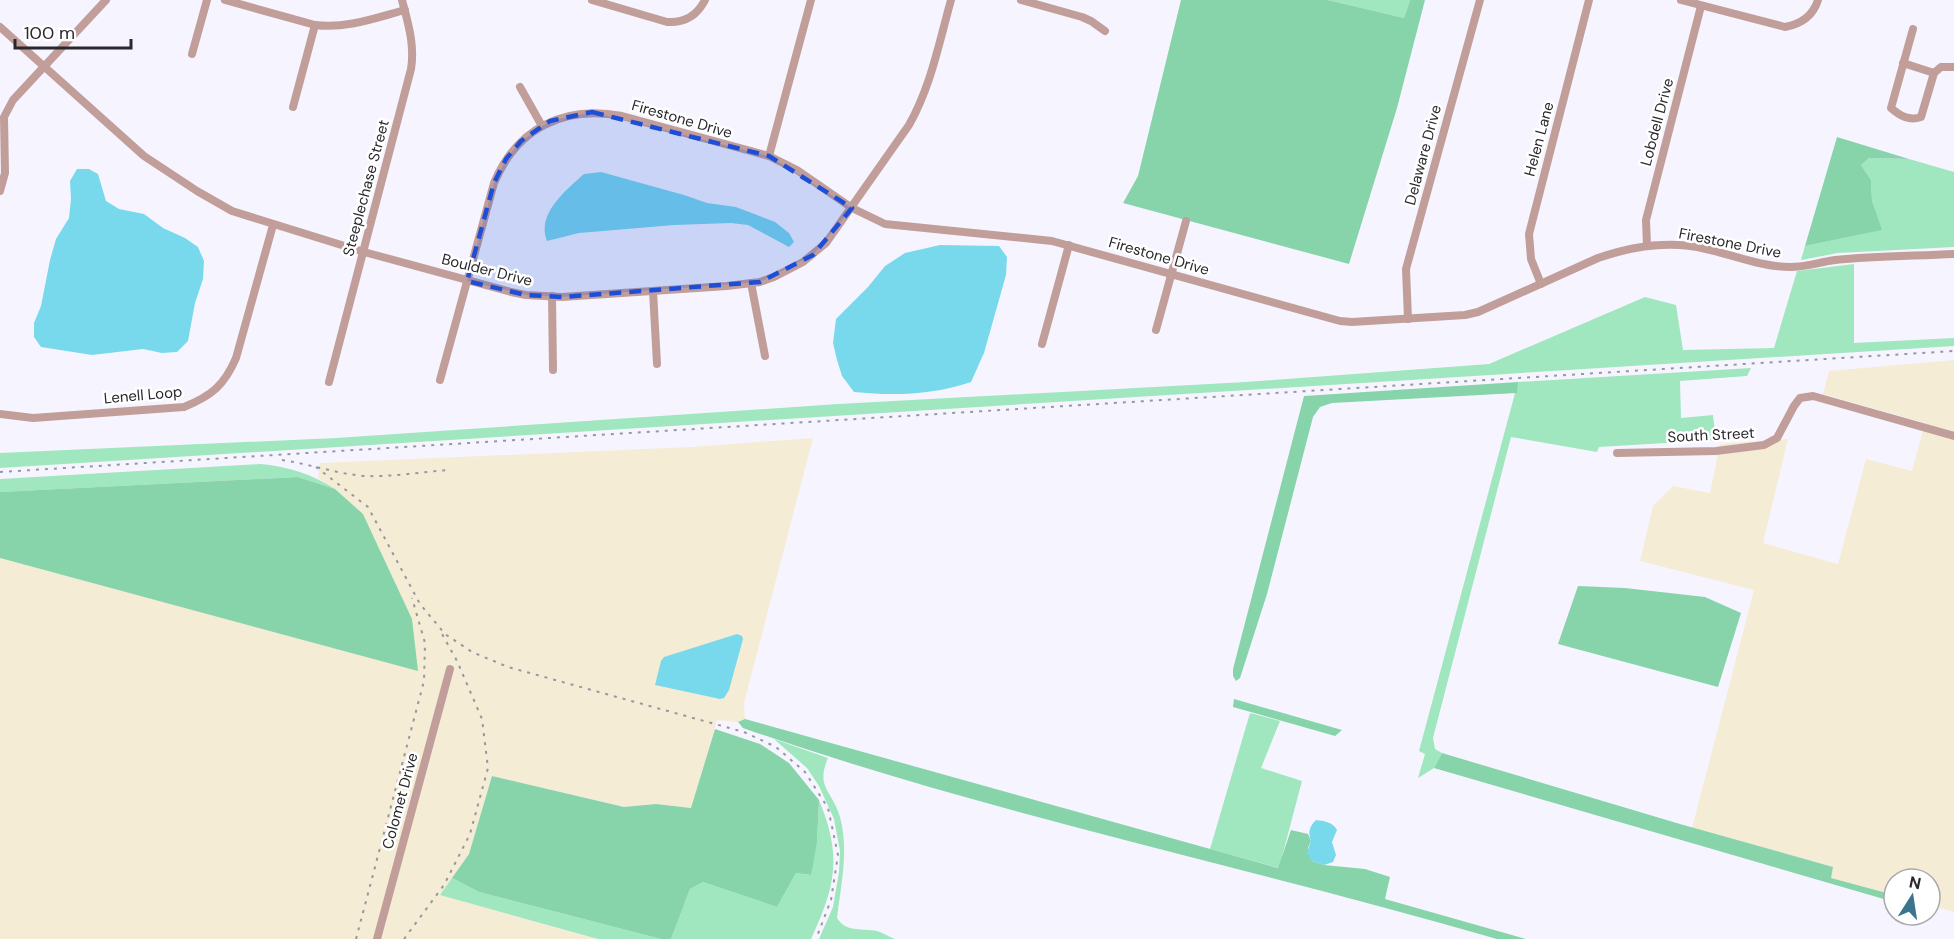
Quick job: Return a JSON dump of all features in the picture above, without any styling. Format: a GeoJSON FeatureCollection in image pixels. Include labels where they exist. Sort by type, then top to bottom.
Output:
{"type":"FeatureCollection","features":[{"type":"Feature","properties":{"kind":"street"},"geometry":{"type":"LineString","coordinates":[[0,191],[5,173],[4,117],[7,108],[106,0]]}},
{"type":"Feature","properties":{"kind":"street"},"geometry":{"type":"LineString","coordinates":[[192,54],[207,0]]}},
{"type":"Feature","properties":{"kind":"street"},"geometry":{"type":"LineString","coordinates":[[225,0],[329,27],[351,25],[405,10]]}},
{"type":"Feature","properties":{"kind":"street","name":"Steeplechase Street"},"geometry":{"type":"LineString","coordinates":[[329,382],[414,54],[402,0]]}},
{"type":"Feature","properties":{"kind":"street"},"geometry":{"type":"LineString","coordinates":[[592,0],[667,22],[675,22],[690,18],[697,13],[705,0]]}},
{"type":"Feature","properties":{"kind":"street"},"geometry":{"type":"LineString","coordinates":[[769,156],[811,0]]}},
{"type":"Feature","properties":{"kind":"street","name":"Boulder Drive"},"geometry":{"type":"LineString","coordinates":[[0,27],[144,156],[232,211],[467,281],[526,296],[552,296],[751,283],[774,277],[808,259],[826,243],[852,208],[918,109],[929,80],[951,0]]}},
{"type":"Feature","properties":{"kind":"street"},"geometry":{"type":"LineString","coordinates":[[1021,0],[1082,17],[1105,31]]}},
{"type":"Feature","properties":{"kind":"street","name":"Delaware Drive"},"geometry":{"type":"LineString","coordinates":[[1408,319],[1406,269],[1480,0]]}},
{"type":"Feature","properties":{"kind":"street","name":"Helen Lane"},"geometry":{"type":"LineString","coordinates":[[1541,284],[1531,259],[1529,234],[1589,0]]}},
{"type":"Feature","properties":{"kind":"street"},"geometry":{"type":"LineString","coordinates":[[1680,0],[1785,27],[1797,25],[1808,17],[1815,9],[1818,0]]}},
{"type":"Feature","properties":{"kind":"street","name":"Lobdell Drive"},"geometry":{"type":"LineString","coordinates":[[1647,246],[1646,220],[1701,6]]}},
{"type":"Feature","properties":{"kind":"street"},"geometry":{"type":"LineString","coordinates":[[292,107],[315,25]]}},
{"type":"Feature","properties":{"kind":"street"},"geometry":{"type":"LineString","coordinates":[[1913,29],[1891,108],[1900,116],[1913,119],[1921,117],[1934,74],[1941,67],[1954,67]]}},
{"type":"Feature","properties":{"kind":"street"},"geometry":{"type":"LineString","coordinates":[[1903,63],[1934,74]]}},
{"type":"Feature","properties":{"kind":"street"},"geometry":{"type":"LineString","coordinates":[[520,87],[542,126]]}},
{"type":"Feature","properties":{"kind":"street","name":"Firestone Drive"},"geometry":{"type":"LineString","coordinates":[[440,380],[499,171],[514,148],[529,134],[550,121],[579,113],[604,113],[769,156],[797,170],[852,208],[885,224],[1035,239],[1069,245],[1340,321],[1408,319],[1478,312],[1607,255],[1665,244],[1694,247],[1765,264],[1792,267],[1835,260],[1954,254]]}},
{"type":"Feature","properties":{"kind":"street"},"geometry":{"type":"LineString","coordinates":[[1156,330],[1186,220]]}},
{"type":"Feature","properties":{"kind":"street","name":"Lenell Loop"},"geometry":{"type":"LineString","coordinates":[[0,414],[33,418],[184,407],[202,400],[220,386],[229,375],[236,358],[273,225]]}},
{"type":"Feature","properties":{"kind":"street"},"geometry":{"type":"LineString","coordinates":[[1042,344],[1069,245]]}},
{"type":"Feature","properties":{"kind":"street"},"geometry":{"type":"LineString","coordinates":[[751,283],[765,356]]}},
{"type":"Feature","properties":{"kind":"street"},"geometry":{"type":"LineString","coordinates":[[653,291],[657,364]]}},
{"type":"Feature","properties":{"kind":"street"},"geometry":{"type":"LineString","coordinates":[[552,296],[553,370]]}},
{"type":"Feature","properties":{"kind":"street","name":"South Street"},"geometry":{"type":"LineString","coordinates":[[1617,453],[1716,451],[1764,446],[1777,438],[1800,398],[1814,396],[1954,436]]}},
{"type":"Feature","properties":{"kind":"street","name":"Colomet Drive"},"geometry":{"type":"LineString","coordinates":[[377,939],[450,669]]}},
{"type":"Feature","properties":{"kind":"highlighted area"},"geometry":{"type":"Polygon","coordinates":[[[592,112],[769,156],[852,208],[813,255],[760,282],[562,297],[526,295],[467,281],[494,183],[506,159],[521,141],[550,121],[592,112]]]}},
{"type":"Feature","properties":{"kind":"shaded area"},"geometry":{"type":"Polygon","coordinates":[[[1954,360],[1954,912],[1942,908],[1942,867],[1882,867],[1882,892],[1831,878],[1833,867],[1692,828],[1754,590],[1640,561],[1653,506],[1673,486],[1710,493],[1720,444],[1788,439],[1763,543],[1838,564],[1866,459],[1912,471],[1925,423],[1823,394],[1829,371],[1954,360]]]}},
{"type":"Feature","properties":{"kind":"shaded area"},"geometry":{"type":"Polygon","coordinates":[[[813,438],[744,703],[745,719],[738,722],[717,720],[692,808],[656,804],[624,807],[492,776],[469,854],[441,895],[598,939],[0,939],[0,558],[417,670],[412,619],[379,548],[363,514],[335,489],[318,478],[320,463],[691,447],[813,438]]]}},
{"type":"Feature","properties":{"kind":"green space"},"geometry":{"type":"Polygon","coordinates":[[[1181,0],[1328,0],[1404,18],[1410,0],[1425,0],[1397,108],[1349,264],[1123,203],[1138,176],[1181,0]]]}},
{"type":"Feature","properties":{"kind":"green space"},"geometry":{"type":"Polygon","coordinates":[[[1328,0],[1410,0],[1404,18],[1328,0]]]}},
{"type":"Feature","properties":{"kind":"green space"},"geometry":{"type":"Polygon","coordinates":[[[1837,137],[1909,159],[1869,158],[1861,165],[1871,180],[1872,201],[1882,230],[1805,246],[1837,137]]]}},
{"type":"Feature","properties":{"kind":"green space"},"geometry":{"type":"Polygon","coordinates":[[[1869,158],[1909,159],[1954,172],[1954,247],[1838,253],[1801,260],[1805,246],[1881,230],[1872,201],[1871,180],[1861,165],[1869,158]]]}},
{"type":"Feature","properties":{"kind":"green space"},"geometry":{"type":"Polygon","coordinates":[[[1854,264],[1854,343],[1954,338],[1954,346],[0,468],[0,453],[336,438],[838,404],[1246,382],[1489,364],[1645,297],[1676,305],[1683,350],[1774,348],[1797,271],[1854,264]]]}},
{"type":"Feature","properties":{"kind":"green space"},"geometry":{"type":"Polygon","coordinates":[[[1751,368],[1747,376],[1680,381],[1681,418],[1713,415],[1716,440],[1599,447],[1597,452],[1511,437],[1433,738],[1435,749],[1442,753],[1434,768],[1418,778],[1425,754],[1419,751],[1518,382],[1751,368]]]}},
{"type":"Feature","properties":{"kind":"green space"},"geometry":{"type":"Polygon","coordinates":[[[1518,382],[1517,393],[1332,403],[1320,407],[1313,417],[1267,594],[1240,678],[1236,681],[1233,669],[1304,396],[1518,382]]]}},
{"type":"Feature","properties":{"kind":"green space"},"geometry":{"type":"Polygon","coordinates":[[[261,464],[300,472],[335,489],[298,477],[0,492],[0,479],[261,464]]]}},
{"type":"Feature","properties":{"kind":"green space"},"geometry":{"type":"Polygon","coordinates":[[[298,477],[335,489],[363,514],[412,619],[418,671],[0,558],[0,492],[298,477]]]}},
{"type":"Feature","properties":{"kind":"green space"},"geometry":{"type":"Polygon","coordinates":[[[1578,586],[1625,588],[1705,597],[1741,613],[1718,687],[1558,644],[1578,586]]]}},
{"type":"Feature","properties":{"kind":"green space"},"geometry":{"type":"Polygon","coordinates":[[[1234,699],[1342,730],[1335,736],[1233,707],[1234,699]]]}},
{"type":"Feature","properties":{"kind":"green space"},"geometry":{"type":"Polygon","coordinates":[[[1250,713],[1280,721],[1261,768],[1302,781],[1279,868],[1210,849],[1250,713]]]}},
{"type":"Feature","properties":{"kind":"green space"},"geometry":{"type":"Polygon","coordinates":[[[745,719],[1278,868],[1291,830],[1308,834],[1311,841],[1308,848],[1312,861],[1324,865],[1365,869],[1390,877],[1385,899],[1526,939],[1497,939],[930,787],[743,728],[738,722],[745,719]]]}},
{"type":"Feature","properties":{"kind":"green space"},"geometry":{"type":"Polygon","coordinates":[[[715,729],[760,744],[789,763],[819,800],[817,843],[811,875],[796,873],[777,907],[703,882],[690,889],[671,939],[661,939],[479,892],[452,878],[469,854],[492,776],[624,807],[656,804],[691,808],[715,729]]]}},
{"type":"Feature","properties":{"kind":"green space"},"geometry":{"type":"Polygon","coordinates":[[[774,739],[828,758],[824,768],[824,783],[837,808],[844,842],[837,918],[850,928],[877,931],[895,939],[819,939],[833,907],[839,872],[840,851],[834,819],[819,786],[807,768],[774,739]]]}},
{"type":"Feature","properties":{"kind":"green space"},"geometry":{"type":"Polygon","coordinates":[[[1442,753],[1833,867],[1831,878],[1882,892],[1882,899],[1434,768],[1442,753]]]}},
{"type":"Feature","properties":{"kind":"green space"},"geometry":{"type":"Polygon","coordinates":[[[819,800],[831,838],[833,870],[826,902],[811,939],[671,939],[690,889],[703,882],[777,907],[796,873],[810,875],[817,843],[819,800]]]}},
{"type":"Feature","properties":{"kind":"green space"},"geometry":{"type":"Polygon","coordinates":[[[452,878],[479,892],[661,939],[598,939],[440,895],[452,878]]]}},
{"type":"Feature","properties":{"kind":"water"},"geometry":{"type":"Polygon","coordinates":[[[77,169],[89,169],[98,174],[106,201],[119,209],[144,214],[163,228],[198,247],[204,261],[203,279],[195,303],[188,341],[177,352],[162,353],[143,349],[92,355],[41,347],[34,337],[34,323],[41,306],[56,239],[69,218],[70,181],[77,169]]]}},
{"type":"Feature","properties":{"kind":"water"},"geometry":{"type":"Polygon","coordinates":[[[601,172],[707,203],[736,207],[775,222],[789,233],[794,242],[789,247],[748,225],[731,223],[579,233],[547,241],[546,221],[549,212],[561,195],[584,174],[601,172]]]}},
{"type":"Feature","properties":{"kind":"water"},"geometry":{"type":"Polygon","coordinates":[[[940,245],[999,246],[1007,257],[1006,275],[984,353],[971,382],[942,390],[913,393],[854,392],[842,376],[837,360],[833,343],[836,319],[885,266],[905,253],[940,245]]]}},
{"type":"Feature","properties":{"kind":"water"},"geometry":{"type":"Polygon","coordinates":[[[737,634],[743,639],[729,690],[724,698],[655,685],[664,657],[737,634]]]}},
{"type":"Feature","properties":{"kind":"water"},"geometry":{"type":"Polygon","coordinates":[[[1316,820],[1325,821],[1337,830],[1332,842],[1336,855],[1333,862],[1324,865],[1312,861],[1307,853],[1311,841],[1310,830],[1316,820]]]}},
{"type":"Feature","properties":{"kind":"railway"},"geometry":{"type":"LineString","coordinates":[[0,472],[1954,351]]}},
{"type":"Feature","properties":{"kind":"railway"},"geometry":{"type":"LineString","coordinates":[[282,460],[365,476],[449,470]]}},
{"type":"Feature","properties":{"kind":"railway"},"geometry":{"type":"LineString","coordinates":[[316,467],[368,507],[420,604],[445,634],[472,652],[508,667],[744,732],[776,747],[805,772],[828,808],[838,855],[831,900],[816,939]]}},
{"type":"Feature","properties":{"kind":"railway"},"geometry":{"type":"LineString","coordinates":[[356,939],[424,681],[425,643],[412,598]]}},
{"type":"Feature","properties":{"kind":"railway"},"geometry":{"type":"LineString","coordinates":[[404,939],[444,885],[470,834],[488,768],[482,719],[457,661],[442,634]]}}]}
